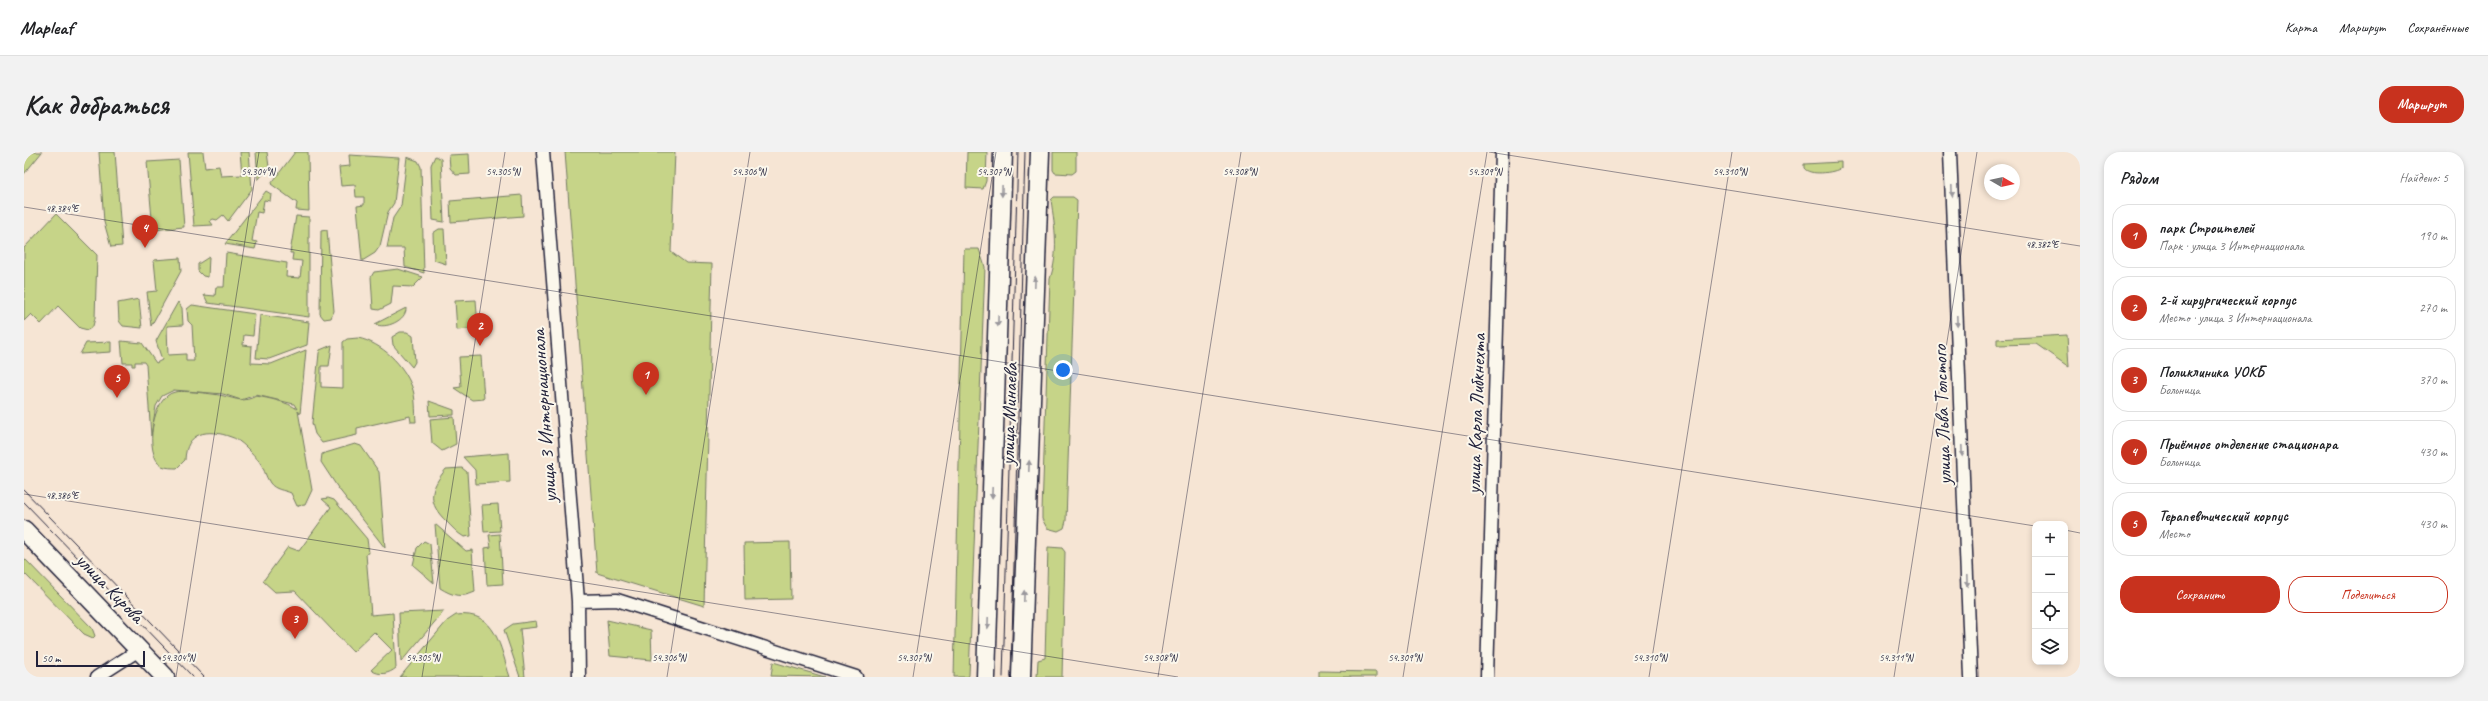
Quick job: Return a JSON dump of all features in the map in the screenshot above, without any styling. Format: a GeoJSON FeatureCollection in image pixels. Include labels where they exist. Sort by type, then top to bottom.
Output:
{"type":"FeatureCollection","features":[{"type":"Feature","properties":{"kind":"main road","name":"улица Минаева"},"geometry":{"type":"LineString","coordinates":[[986,677],[1003,152]]}},
{"type":"Feature","properties":{"kind":"main road","name":"улица Минаева"},"geometry":{"type":"LineString","coordinates":[[1021,677],[1040,152]]}},
{"type":"Feature","properties":{"kind":"main road","name":"улица Кирова"},"geometry":{"type":"LineString","coordinates":[[24,530],[165,677]]}},
{"type":"Feature","properties":{"kind":"street","name":"улица 3 Интернационала"},"geometry":{"type":"LineString","coordinates":[[543,152],[578,601],[579,677]]}},
{"type":"Feature","properties":{"kind":"street","name":"улица Карла Либкнехта"},"geometry":{"type":"LineString","coordinates":[[1487,677],[1502,152]]}},
{"type":"Feature","properties":{"kind":"street","name":"улица Льва Толстого"},"geometry":{"type":"LineString","coordinates":[[1950,152],[1971,677]]}},
{"type":"Feature","properties":{"kind":"street"},"geometry":{"type":"LineString","coordinates":[[578,601],[617,600],[856,677]]}},
{"type":"Feature","properties":{"kind":"street"},"geometry":{"type":"LineString","coordinates":[[97,677],[139,650]]}},
{"type":"Feature","properties":{"kind":"green space"},"geometry":{"type":"Polygon","coordinates":[[[24,152],[42,152],[24,174],[24,152]]]}},
{"type":"Feature","properties":{"kind":"green space"},"geometry":{"type":"Polygon","coordinates":[[[99,152],[115,152],[122,246],[111,247],[104,222],[99,152]]]}},
{"type":"Feature","properties":{"kind":"green space"},"geometry":{"type":"Polygon","coordinates":[[[188,152],[203,152],[205,168],[219,166],[221,176],[242,175],[240,152],[249,152],[252,189],[228,221],[223,215],[217,220],[213,219],[210,221],[213,225],[194,226],[188,152]]]}},
{"type":"Feature","properties":{"kind":"green space"},"geometry":{"type":"Polygon","coordinates":[[[256,152],[267,152],[269,167],[258,180],[256,152]]]}},
{"type":"Feature","properties":{"kind":"green space"},"geometry":{"type":"Polygon","coordinates":[[[295,152],[308,152],[309,211],[296,210],[297,203],[271,184],[295,152]]]}},
{"type":"Feature","properties":{"kind":"green space"},"geometry":{"type":"Polygon","coordinates":[[[565,152],[675,152],[671,252],[686,263],[712,264],[704,606],[597,573],[565,152]]]}},
{"type":"Feature","properties":{"kind":"green space"},"geometry":{"type":"Polygon","coordinates":[[[967,152],[987,152],[986,181],[983,189],[966,188],[967,152]]]}},
{"type":"Feature","properties":{"kind":"green space"},"geometry":{"type":"Polygon","coordinates":[[[1053,152],[1076,152],[1076,171],[1072,174],[1055,173],[1053,170],[1053,152]]]}},
{"type":"Feature","properties":{"kind":"green space"},"geometry":{"type":"Polygon","coordinates":[[[469,154],[470,174],[456,175],[450,168],[449,155],[469,154]]]}},
{"type":"Feature","properties":{"kind":"green space"},"geometry":{"type":"Polygon","coordinates":[[[349,155],[399,158],[394,203],[388,212],[380,246],[375,253],[362,261],[357,206],[364,205],[364,197],[356,197],[355,185],[341,186],[339,167],[350,166],[349,155]]]}},
{"type":"Feature","properties":{"kind":"green space"},"geometry":{"type":"Polygon","coordinates":[[[435,156],[441,159],[444,222],[433,220],[431,165],[435,156]]]}},
{"type":"Feature","properties":{"kind":"green space"},"geometry":{"type":"Polygon","coordinates":[[[407,157],[418,161],[421,167],[424,273],[405,267],[404,248],[387,248],[393,218],[401,206],[407,157]]]}},
{"type":"Feature","properties":{"kind":"green space"},"geometry":{"type":"Polygon","coordinates":[[[179,160],[184,227],[153,230],[147,162],[179,160]]]}},
{"type":"Feature","properties":{"kind":"green space"},"geometry":{"type":"Polygon","coordinates":[[[1841,162],[1841,168],[1838,170],[1822,173],[1807,171],[1804,168],[1804,164],[1841,162]]]}},
{"type":"Feature","properties":{"kind":"green space"},"geometry":{"type":"Polygon","coordinates":[[[266,191],[271,194],[270,201],[264,200],[262,213],[257,212],[252,241],[257,242],[255,249],[225,244],[266,191]]]}},
{"type":"Feature","properties":{"kind":"green space"},"geometry":{"type":"Polygon","coordinates":[[[522,195],[523,216],[451,222],[450,201],[522,195]]]}},
{"type":"Feature","properties":{"kind":"green space"},"geometry":{"type":"Polygon","coordinates":[[[1054,197],[1073,197],[1077,200],[1066,521],[1064,528],[1058,531],[1047,528],[1042,519],[1050,279],[1055,259],[1055,230],[1051,200],[1054,197]]]}},
{"type":"Feature","properties":{"kind":"green space"},"geometry":{"type":"Polygon","coordinates":[[[56,214],[97,255],[95,318],[93,326],[88,330],[80,328],[58,306],[41,324],[31,314],[24,321],[24,248],[56,214]]]}},
{"type":"Feature","properties":{"kind":"green space"},"geometry":{"type":"Polygon","coordinates":[[[296,216],[309,217],[309,317],[208,303],[204,295],[215,296],[216,287],[224,287],[226,253],[287,263],[286,277],[300,278],[302,261],[292,260],[293,253],[290,253],[296,216]]]}},
{"type":"Feature","properties":{"kind":"green space"},"geometry":{"type":"Polygon","coordinates":[[[439,229],[444,229],[446,264],[434,260],[433,233],[439,229]]]}},
{"type":"Feature","properties":{"kind":"green space"},"geometry":{"type":"Polygon","coordinates":[[[327,230],[334,311],[331,318],[324,319],[320,314],[321,231],[327,230]]]}},
{"type":"Feature","properties":{"kind":"green space"},"geometry":{"type":"Polygon","coordinates":[[[964,249],[979,249],[985,267],[969,675],[968,677],[954,677],[964,249]]]}},
{"type":"Feature","properties":{"kind":"green space"},"geometry":{"type":"Polygon","coordinates":[[[209,257],[208,277],[203,276],[198,271],[198,264],[209,257]]]}},
{"type":"Feature","properties":{"kind":"green space"},"geometry":{"type":"Polygon","coordinates":[[[180,258],[181,271],[151,326],[147,292],[157,291],[154,260],[180,258]]]}},
{"type":"Feature","properties":{"kind":"green space"},"geometry":{"type":"Polygon","coordinates":[[[398,269],[423,277],[413,287],[393,286],[391,304],[379,310],[373,309],[371,277],[374,272],[398,269]]]}},
{"type":"Feature","properties":{"kind":"green space"},"geometry":{"type":"Polygon","coordinates":[[[139,299],[142,328],[123,326],[119,321],[118,303],[139,299]]]}},
{"type":"Feature","properties":{"kind":"green space"},"geometry":{"type":"Polygon","coordinates":[[[476,300],[478,328],[457,330],[455,301],[476,300]]]}},
{"type":"Feature","properties":{"kind":"green space"},"geometry":{"type":"Polygon","coordinates":[[[178,302],[182,308],[183,325],[167,326],[168,355],[186,354],[186,361],[194,361],[192,325],[188,321],[187,309],[192,305],[255,314],[253,336],[244,335],[243,345],[252,346],[251,363],[271,364],[306,350],[300,414],[298,411],[312,490],[305,505],[297,506],[291,493],[272,485],[268,480],[261,463],[250,451],[235,438],[222,434],[206,433],[194,438],[189,443],[185,460],[177,468],[167,468],[162,466],[156,460],[153,450],[153,426],[156,414],[167,396],[175,392],[191,392],[220,395],[240,400],[223,394],[174,390],[162,396],[156,406],[151,436],[146,365],[144,362],[135,362],[135,366],[132,366],[132,363],[123,363],[121,341],[142,343],[156,363],[162,360],[156,341],[178,302]],[[256,395],[242,400],[256,396],[283,402],[297,409],[294,404],[256,395]]]}},
{"type":"Feature","properties":{"kind":"green space"},"geometry":{"type":"Polygon","coordinates":[[[406,308],[403,316],[395,323],[384,326],[375,324],[406,308]]]}},
{"type":"Feature","properties":{"kind":"green space"},"geometry":{"type":"Polygon","coordinates":[[[260,315],[309,322],[307,345],[269,359],[256,358],[260,315]]]}},
{"type":"Feature","properties":{"kind":"green space"},"geometry":{"type":"Polygon","coordinates":[[[400,332],[407,332],[413,336],[415,362],[412,367],[393,345],[392,337],[400,332]]]}},
{"type":"Feature","properties":{"kind":"green space"},"geometry":{"type":"Polygon","coordinates":[[[2067,335],[2069,367],[2036,344],[1997,345],[1997,339],[2067,335]]]}},
{"type":"Feature","properties":{"kind":"green space"},"geometry":{"type":"Polygon","coordinates":[[[358,338],[384,350],[404,371],[413,391],[416,422],[411,422],[410,416],[357,428],[357,435],[322,443],[315,434],[312,423],[320,350],[332,345],[329,366],[321,366],[321,387],[343,388],[343,342],[347,339],[358,338]]]}},
{"type":"Feature","properties":{"kind":"green space"},"geometry":{"type":"Polygon","coordinates":[[[111,342],[111,352],[80,354],[86,343],[111,342]]]}},
{"type":"Feature","properties":{"kind":"green space"},"geometry":{"type":"Polygon","coordinates":[[[481,356],[484,399],[472,400],[454,388],[461,387],[459,357],[481,356]]]}},
{"type":"Feature","properties":{"kind":"green space"},"geometry":{"type":"Polygon","coordinates":[[[429,401],[454,410],[454,415],[430,416],[429,401]]]}},
{"type":"Feature","properties":{"kind":"green space"},"geometry":{"type":"Polygon","coordinates":[[[454,417],[456,444],[442,451],[432,443],[430,419],[454,417]]]}},
{"type":"Feature","properties":{"kind":"green space"},"geometry":{"type":"Polygon","coordinates":[[[355,444],[361,446],[379,472],[385,548],[338,488],[321,462],[322,454],[355,444]]]}},
{"type":"Feature","properties":{"kind":"green space"},"geometry":{"type":"Polygon","coordinates":[[[509,453],[510,482],[476,484],[475,470],[463,457],[509,453]]]}},
{"type":"Feature","properties":{"kind":"green space"},"geometry":{"type":"Polygon","coordinates":[[[462,468],[467,472],[471,536],[464,537],[459,534],[441,515],[433,502],[436,483],[446,469],[462,468]]]}},
{"type":"Feature","properties":{"kind":"green space"},"geometry":{"type":"Polygon","coordinates":[[[328,498],[334,500],[367,539],[369,553],[366,554],[371,615],[393,613],[396,668],[390,672],[381,674],[371,670],[392,650],[374,632],[353,652],[295,591],[275,592],[263,581],[288,547],[299,551],[331,507],[322,499],[328,498]]]}},
{"type":"Feature","properties":{"kind":"green space"},"geometry":{"type":"Polygon","coordinates":[[[498,504],[500,531],[484,532],[482,505],[498,504]]]}},
{"type":"Feature","properties":{"kind":"green space"},"geometry":{"type":"Polygon","coordinates":[[[435,524],[466,551],[472,550],[475,592],[465,595],[457,595],[440,588],[435,524]]]}},
{"type":"Feature","properties":{"kind":"green space"},"geometry":{"type":"Polygon","coordinates":[[[500,534],[503,584],[487,585],[485,548],[491,547],[489,535],[500,534]]]}},
{"type":"Feature","properties":{"kind":"green space"},"geometry":{"type":"Polygon","coordinates":[[[424,541],[430,544],[434,583],[413,565],[417,548],[424,541]]]}},
{"type":"Feature","properties":{"kind":"green space"},"geometry":{"type":"Polygon","coordinates":[[[790,542],[791,599],[745,600],[744,543],[790,542]]]}},
{"type":"Feature","properties":{"kind":"green space"},"geometry":{"type":"Polygon","coordinates":[[[1048,547],[1062,548],[1065,552],[1062,677],[1037,677],[1038,660],[1045,658],[1048,547]]]}},
{"type":"Feature","properties":{"kind":"green space"},"geometry":{"type":"Polygon","coordinates":[[[24,558],[92,628],[95,636],[93,638],[84,634],[24,573],[24,558]]]}},
{"type":"Feature","properties":{"kind":"green space"},"geometry":{"type":"Polygon","coordinates":[[[444,611],[401,662],[399,613],[444,611]]]}},
{"type":"Feature","properties":{"kind":"green space"},"geometry":{"type":"Polygon","coordinates":[[[456,615],[470,615],[480,618],[495,633],[510,677],[400,677],[447,621],[456,615]]]}},
{"type":"Feature","properties":{"kind":"green space"},"geometry":{"type":"Polygon","coordinates":[[[607,620],[651,630],[652,660],[610,656],[607,620]]]}},
{"type":"Feature","properties":{"kind":"green space"},"geometry":{"type":"Polygon","coordinates":[[[536,621],[537,627],[520,629],[525,677],[520,677],[504,630],[513,624],[536,621]]]}},
{"type":"Feature","properties":{"kind":"green space"},"geometry":{"type":"Polygon","coordinates":[[[773,662],[825,677],[771,676],[773,662]]]}},
{"type":"Feature","properties":{"kind":"green space"},"geometry":{"type":"Polygon","coordinates":[[[1319,671],[1376,672],[1376,677],[1319,677],[1319,671]]]}},
{"type":"Feature","properties":{"kind":"tram line"},"geometry":{"type":"LineString","coordinates":[[1003,677],[1018,152]]}},
{"type":"Feature","properties":{"kind":"tram line"},"geometry":{"type":"LineString","coordinates":[[1011,677],[1025,152]]}},
{"type":"Feature","properties":{"kind":"tram line"},"geometry":{"type":"LineString","coordinates":[[24,490],[204,677]]}},
{"type":"Feature","properties":{"kind":"tram line"},"geometry":{"type":"LineString","coordinates":[[24,502],[193,677]]}},
{"type":"Feature","properties":{"kind":"place","name":"Приёмное отделение стационара"},"geometry":{"type":"Point","coordinates":[145,248]}},
{"type":"Feature","properties":{"kind":"place","name":"2-й хирургический корпус"},"geometry":{"type":"Point","coordinates":[480,346]}},
{"type":"Feature","properties":{"kind":"place","name":"парк Строителей"},"geometry":{"type":"Point","coordinates":[646,395]}},
{"type":"Feature","properties":{"kind":"place","name":"Терапевтический корпус"},"geometry":{"type":"Point","coordinates":[117,398]}},
{"type":"Feature","properties":{"kind":"place","name":"Поликлиника УОКБ"},"geometry":{"type":"Point","coordinates":[295,639]}}]}
